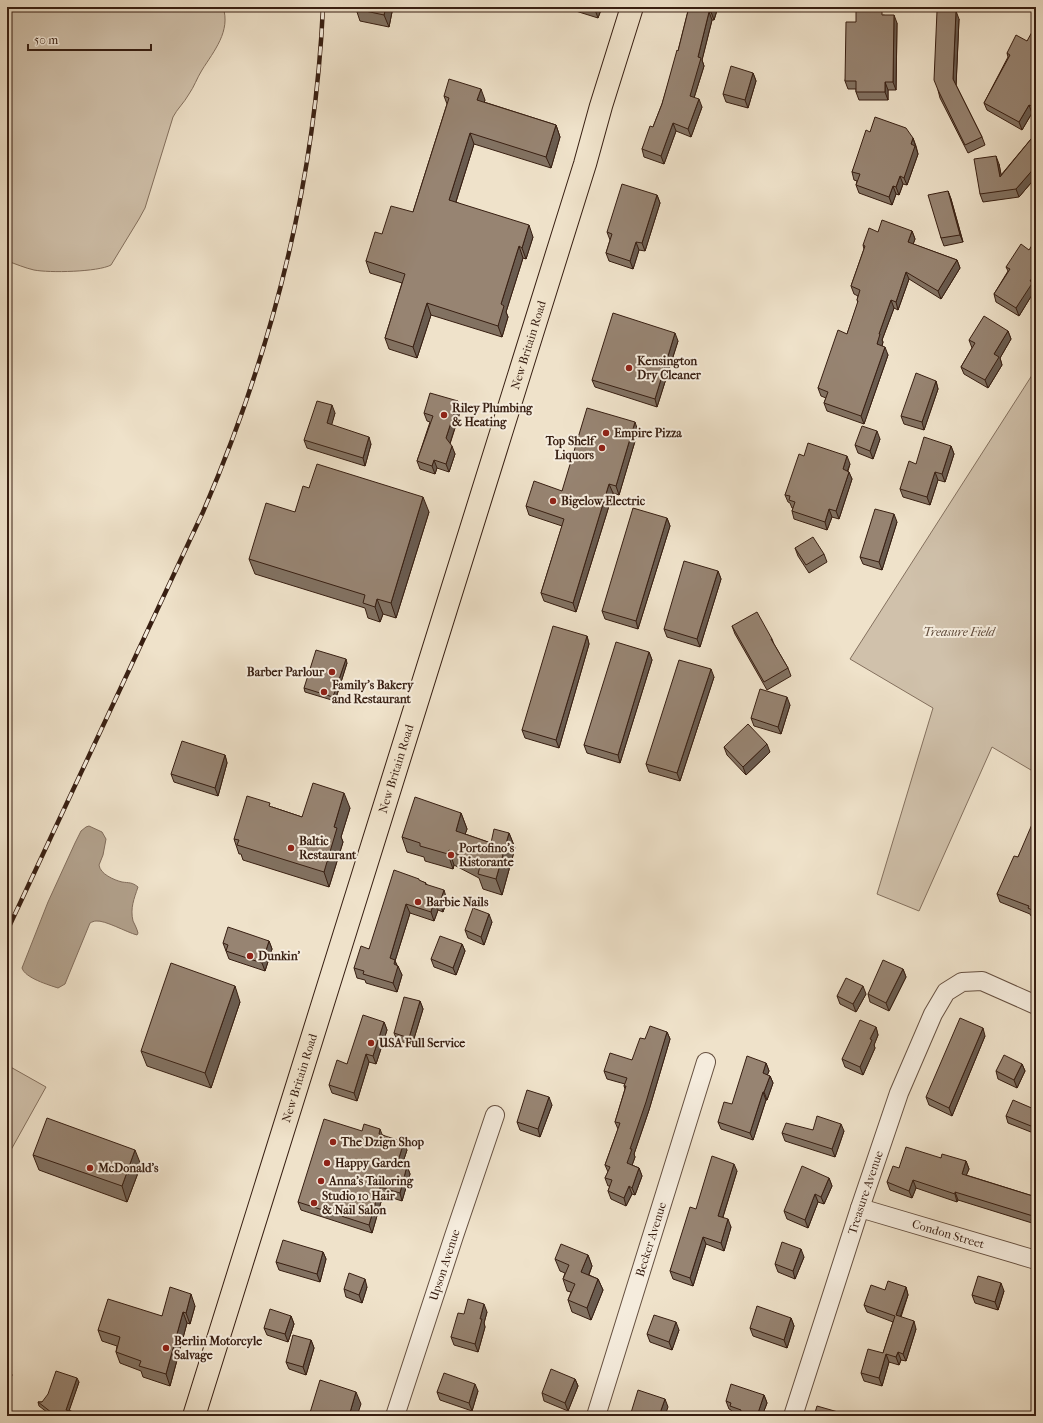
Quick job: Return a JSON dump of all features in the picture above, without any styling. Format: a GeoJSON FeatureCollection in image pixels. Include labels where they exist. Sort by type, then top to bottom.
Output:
{"type":"FeatureCollection","features":[{"type":"Feature","properties":{"kind":"main road","name":"New Britain Road"},"geometry":{"type":"LineString","coordinates":[[194,1416],[583,171],[601,106],[632,7]]}},
{"type":"Feature","properties":{"kind":"street","name":"Treasure Avenue"},"geometry":{"type":"LineString","coordinates":[[793,1416],[899,1093],[933,1014],[946,992],[962,982],[982,981],[1036,1005]]}},
{"type":"Feature","properties":{"kind":"street","name":"Becker Avenue"},"geometry":{"type":"LineString","coordinates":[[596,1416],[706,1062]]}},
{"type":"Feature","properties":{"kind":"street","name":"Upson Avenue"},"geometry":{"type":"LineString","coordinates":[[395,1416],[495,1115]]}},
{"type":"Feature","properties":{"kind":"street","name":"Condon Street"},"geometry":{"type":"LineString","coordinates":[[860,1208],[1036,1260]]}},
{"type":"Feature","properties":{"kind":"green space"},"geometry":{"type":"Polygon","coordinates":[[[7,7],[223,7],[225,24],[220,40],[191,91],[173,117],[145,208],[111,265],[85,270],[41,271],[7,261],[7,7]]]}},
{"type":"Feature","properties":{"kind":"green space","name":"Treasure Field"},"geometry":{"type":"Polygon","coordinates":[[[1036,369],[1036,773],[992,747],[919,911],[877,894],[933,708],[850,659],[1036,369]]]}},
{"type":"Feature","properties":{"kind":"green space"},"geometry":{"type":"Polygon","coordinates":[[[7,1065],[46,1087],[7,1157],[7,1065]]]}},
{"type":"Feature","properties":{"kind":"shaded area"},"geometry":{"type":"Polygon","coordinates":[[[89,826],[102,832],[106,839],[103,855],[99,865],[102,871],[115,880],[132,883],[138,887],[132,912],[133,921],[138,933],[137,935],[100,921],[90,923],[65,984],[58,988],[32,978],[24,972],[22,968],[48,902],[75,843],[81,831],[89,826]]]}},
{"type":"Feature","properties":{"kind":"building"},"geometry":{"type":"Polygon","coordinates":[[[356,7],[386,7],[384,15],[356,9],[356,7]]]}},
{"type":"Feature","properties":{"kind":"building"},"geometry":{"type":"Polygon","coordinates":[[[689,7],[713,7],[711,12],[709,12],[698,57],[701,58],[690,96],[699,99],[688,129],[673,123],[661,156],[642,149],[650,126],[653,127],[662,104],[677,50],[678,51],[689,7]]]}},
{"type":"Feature","properties":{"kind":"building"},"geometry":{"type":"Polygon","coordinates":[[[856,9],[882,9],[882,15],[894,15],[893,82],[885,82],[885,92],[856,92],[856,81],[845,81],[846,22],[856,22],[856,9]]]}},
{"type":"Feature","properties":{"kind":"building"},"geometry":{"type":"Polygon","coordinates":[[[937,11],[956,11],[953,79],[982,137],[965,145],[934,80],[937,11]]]}},
{"type":"Feature","properties":{"kind":"building"},"geometry":{"type":"Polygon","coordinates":[[[1032,32],[1036,34],[1036,104],[1034,107],[1029,105],[1019,122],[984,103],[1010,55],[1007,53],[1016,35],[1027,41],[1032,32]]]}},
{"type":"Feature","properties":{"kind":"building"},"geometry":{"type":"Polygon","coordinates":[[[731,66],[753,73],[745,100],[723,94],[731,66]]]}},
{"type":"Feature","properties":{"kind":"building"},"geometry":{"type":"Polygon","coordinates":[[[449,79],[481,89],[477,100],[556,125],[546,157],[470,133],[449,200],[529,225],[522,248],[519,246],[501,304],[504,306],[498,326],[427,303],[413,347],[385,338],[405,274],[366,261],[375,232],[382,234],[391,206],[413,212],[449,98],[444,96],[449,79]]]}},
{"type":"Feature","properties":{"kind":"building"},"geometry":{"type":"Polygon","coordinates":[[[875,117],[906,128],[913,138],[911,144],[915,146],[904,178],[900,176],[896,187],[893,186],[889,197],[856,185],[860,174],[852,172],[866,130],[870,132],[875,117]]]}},
{"type":"Feature","properties":{"kind":"building"},"geometry":{"type":"Polygon","coordinates":[[[1036,133],[1036,166],[1016,189],[980,194],[974,159],[996,156],[1000,177],[1036,133]]]}},
{"type":"Feature","properties":{"kind":"building"},"geometry":{"type":"Polygon","coordinates":[[[622,184],[657,195],[642,243],[636,242],[630,261],[606,253],[612,234],[607,232],[622,184]]]}},
{"type":"Feature","properties":{"kind":"building"},"geometry":{"type":"Polygon","coordinates":[[[948,191],[960,235],[941,238],[928,195],[948,191]]]}},
{"type":"Feature","properties":{"kind":"building"},"geometry":{"type":"Polygon","coordinates":[[[882,220],[912,231],[908,242],[957,260],[938,291],[906,272],[896,302],[891,300],[879,334],[877,344],[885,347],[861,416],[824,403],[828,392],[818,388],[838,330],[847,334],[858,301],[860,290],[851,286],[865,246],[863,245],[869,228],[878,232],[882,220]]]}},
{"type":"Feature","properties":{"kind":"building"},"geometry":{"type":"Polygon","coordinates":[[[1036,239],[1036,272],[1030,281],[1033,282],[1016,308],[994,294],[1010,269],[1006,267],[1021,244],[1029,250],[1036,239]]]}},
{"type":"Feature","properties":{"kind":"building"},"geometry":{"type":"Polygon","coordinates":[[[613,313],[675,333],[655,399],[592,380],[613,313]]]}},
{"type":"Feature","properties":{"kind":"building"},"geometry":{"type":"Polygon","coordinates":[[[984,316],[1008,331],[994,354],[999,357],[985,380],[961,367],[975,343],[969,340],[984,316]]]}},
{"type":"Feature","properties":{"kind":"building"},"geometry":{"type":"Polygon","coordinates":[[[916,373],[936,381],[922,422],[901,416],[916,373]]]}},
{"type":"Feature","properties":{"kind":"building"},"geometry":{"type":"Polygon","coordinates":[[[430,393],[458,401],[446,438],[452,446],[446,464],[434,460],[432,466],[417,461],[433,416],[424,413],[430,393]]]}},
{"type":"Feature","properties":{"kind":"building"},"geometry":{"type":"Polygon","coordinates":[[[317,401],[332,405],[327,423],[369,437],[363,458],[304,440],[317,401]]]}},
{"type":"Feature","properties":{"kind":"building"},"geometry":{"type":"Polygon","coordinates":[[[587,408],[635,422],[616,486],[609,484],[573,603],[541,593],[564,519],[526,506],[534,481],[562,491],[587,408]]]}},
{"type":"Feature","properties":{"kind":"building"},"geometry":{"type":"Polygon","coordinates":[[[862,426],[877,431],[870,451],[855,445],[862,426]]]}},
{"type":"Feature","properties":{"kind":"building"},"geometry":{"type":"Polygon","coordinates":[[[924,437],[951,446],[942,474],[935,472],[927,497],[900,489],[909,461],[916,464],[924,437]]]}},
{"type":"Feature","properties":{"kind":"building"},"geometry":{"type":"Polygon","coordinates":[[[808,443],[847,456],[843,469],[849,472],[836,511],[829,509],[825,522],[792,511],[795,502],[789,500],[790,496],[785,495],[799,454],[804,456],[808,443]]]}},
{"type":"Feature","properties":{"kind":"building"},"geometry":{"type":"Polygon","coordinates":[[[317,464],[423,497],[391,603],[377,599],[375,607],[363,603],[365,595],[249,559],[266,503],[295,512],[303,486],[309,488],[317,464]]]}},
{"type":"Feature","properties":{"kind":"building"},"geometry":{"type":"Polygon","coordinates":[[[633,508],[667,518],[636,621],[602,611],[633,508]]]}},
{"type":"Feature","properties":{"kind":"building"},"geometry":{"type":"Polygon","coordinates":[[[875,509],[894,514],[879,562],[860,557],[875,509]]]}},
{"type":"Feature","properties":{"kind":"building"},"geometry":{"type":"Polygon","coordinates":[[[813,537],[824,554],[806,565],[795,548],[813,537]]]}},
{"type":"Feature","properties":{"kind":"building"},"geometry":{"type":"Polygon","coordinates":[[[684,561],[718,571],[697,639],[664,629],[684,561]]]}},
{"type":"Feature","properties":{"kind":"building"},"geometry":{"type":"Polygon","coordinates":[[[757,612],[788,668],[764,682],[732,626],[757,612]]]}},
{"type":"Feature","properties":{"kind":"building"},"geometry":{"type":"Polygon","coordinates":[[[553,626],[587,636],[556,740],[522,730],[553,626]]]}},
{"type":"Feature","properties":{"kind":"building"},"geometry":{"type":"Polygon","coordinates":[[[616,642],[649,652],[618,755],[584,745],[616,642]]]}},
{"type":"Feature","properties":{"kind":"building"},"geometry":{"type":"Polygon","coordinates":[[[316,650],[346,659],[333,697],[304,688],[316,650]]]}},
{"type":"Feature","properties":{"kind":"building"},"geometry":{"type":"Polygon","coordinates":[[[679,660],[711,669],[677,773],[646,764],[679,660]]]}},
{"type":"Feature","properties":{"kind":"building"},"geometry":{"type":"Polygon","coordinates":[[[760,689],[787,697],[778,727],[751,718],[760,689]]]}},
{"type":"Feature","properties":{"kind":"building"},"geometry":{"type":"Polygon","coordinates":[[[748,724],[767,744],[743,767],[724,747],[748,724]]]}},
{"type":"Feature","properties":{"kind":"building"},"geometry":{"type":"Polygon","coordinates":[[[182,741],[225,755],[215,788],[171,774],[182,741]]]}},
{"type":"Feature","properties":{"kind":"building"},"geometry":{"type":"Polygon","coordinates":[[[313,783],[344,793],[334,827],[337,828],[324,872],[237,845],[239,840],[234,839],[247,796],[270,803],[269,806],[302,817],[313,783]]]}},
{"type":"Feature","properties":{"kind":"building"},"geometry":{"type":"Polygon","coordinates":[[[415,797],[461,813],[456,831],[491,843],[494,829],[509,833],[496,879],[478,874],[480,866],[449,850],[448,854],[420,846],[420,843],[402,837],[415,797]]]}},
{"type":"Feature","properties":{"kind":"building"},"geometry":{"type":"Polygon","coordinates":[[[1033,822],[1036,823],[1036,912],[1028,908],[1029,906],[997,894],[1014,856],[1018,857],[1033,822]]]}},
{"type":"Feature","properties":{"kind":"building"},"geometry":{"type":"Polygon","coordinates":[[[394,870],[419,879],[426,883],[425,884],[444,890],[440,902],[434,900],[431,912],[406,904],[390,958],[395,960],[394,964],[398,966],[393,983],[363,974],[364,971],[354,968],[361,946],[369,949],[394,870]]]}},
{"type":"Feature","properties":{"kind":"building"},"geometry":{"type":"Polygon","coordinates":[[[473,908],[489,914],[481,937],[465,930],[473,908]]]}},
{"type":"Feature","properties":{"kind":"building","name":"Dunkin'"},"geometry":{"type":"Polygon","coordinates":[[[228,927],[269,941],[262,963],[226,951],[228,945],[223,943],[228,927]]]}},
{"type":"Feature","properties":{"kind":"building"},"geometry":{"type":"Polygon","coordinates":[[[440,936],[462,944],[453,968],[431,959],[440,936]]]}},
{"type":"Feature","properties":{"kind":"building"},"geometry":{"type":"Polygon","coordinates":[[[883,960],[903,969],[886,1003],[868,994],[883,960]]]}},
{"type":"Feature","properties":{"kind":"building"},"geometry":{"type":"Polygon","coordinates":[[[171,963],[235,986],[205,1073],[141,1051],[171,963]]]}},
{"type":"Feature","properties":{"kind":"building"},"geometry":{"type":"Polygon","coordinates":[[[846,978],[863,986],[853,1004],[837,996],[846,978]]]}},
{"type":"Feature","properties":{"kind":"building"},"geometry":{"type":"Polygon","coordinates":[[[404,997],[420,1001],[409,1038],[394,1033],[404,997]]]}},
{"type":"Feature","properties":{"kind":"building"},"geometry":{"type":"Polygon","coordinates":[[[363,1015],[384,1022],[373,1056],[366,1054],[354,1093],[329,1085],[337,1060],[347,1064],[363,1015]]]}},
{"type":"Feature","properties":{"kind":"building"},"geometry":{"type":"Polygon","coordinates":[[[960,1018],[983,1028],[949,1108],[926,1097],[960,1018]]]}},
{"type":"Feature","properties":{"kind":"building"},"geometry":{"type":"Polygon","coordinates":[[[860,1020],[876,1027],[860,1067],[842,1059],[860,1020]]]}},
{"type":"Feature","properties":{"kind":"building"},"geometry":{"type":"Polygon","coordinates":[[[650,1026],[667,1032],[630,1149],[632,1149],[627,1163],[639,1168],[632,1188],[629,1186],[624,1198],[608,1191],[612,1180],[605,1178],[610,1167],[605,1165],[620,1123],[615,1122],[627,1078],[604,1071],[610,1053],[632,1060],[640,1038],[645,1039],[650,1026]]]}},
{"type":"Feature","properties":{"kind":"building"},"geometry":{"type":"Polygon","coordinates":[[[1004,1055],[1022,1064],[1014,1080],[996,1071],[1004,1055]]]}},
{"type":"Feature","properties":{"kind":"building"},"geometry":{"type":"Polygon","coordinates":[[[747,1056],[766,1063],[763,1073],[770,1076],[763,1092],[750,1133],[718,1122],[724,1102],[732,1104],[747,1056]]]}},
{"type":"Feature","properties":{"kind":"building"},"geometry":{"type":"Polygon","coordinates":[[[527,1090],[549,1097],[538,1129],[517,1122],[527,1090]]]}},
{"type":"Feature","properties":{"kind":"building"},"geometry":{"type":"Polygon","coordinates":[[[1013,1100],[1034,1109],[1035,1106],[1036,1107],[1036,1128],[1006,1116],[1013,1100]]]}},
{"type":"Feature","properties":{"kind":"building"},"geometry":{"type":"Polygon","coordinates":[[[817,1116],[841,1124],[832,1149],[782,1133],[786,1123],[813,1130],[817,1116]]]}},
{"type":"Feature","properties":{"kind":"building","name":"McDonald's"},"geometry":{"type":"Polygon","coordinates":[[[47,1118],[135,1150],[122,1186],[33,1155],[47,1118]]]}},
{"type":"Feature","properties":{"kind":"building"},"geometry":{"type":"Polygon","coordinates":[[[324,1119],[362,1131],[364,1124],[380,1129],[379,1134],[404,1142],[397,1164],[407,1166],[400,1193],[380,1187],[369,1225],[298,1202],[324,1119]]]}},
{"type":"Feature","properties":{"kind":"building"},"geometry":{"type":"Polygon","coordinates":[[[906,1147],[941,1158],[942,1154],[966,1161],[962,1174],[1036,1197],[1036,1222],[1031,1220],[1033,1216],[955,1192],[955,1194],[913,1180],[909,1191],[887,1182],[893,1166],[899,1168],[906,1147]]]}},
{"type":"Feature","properties":{"kind":"building"},"geometry":{"type":"Polygon","coordinates":[[[712,1156],[734,1164],[718,1216],[728,1219],[721,1243],[703,1237],[690,1278],[670,1271],[690,1207],[696,1209],[712,1156]]]}},
{"type":"Feature","properties":{"kind":"building"},"geometry":{"type":"Polygon","coordinates":[[[802,1166],[829,1178],[821,1197],[815,1194],[805,1220],[784,1211],[802,1166]]]}},
{"type":"Feature","properties":{"kind":"building"},"geometry":{"type":"Polygon","coordinates":[[[283,1240],[323,1252],[317,1274],[276,1262],[283,1240]]]}},
{"type":"Feature","properties":{"kind":"building"},"geometry":{"type":"Polygon","coordinates":[[[782,1242],[801,1249],[793,1271],[775,1264],[782,1242]]]}},
{"type":"Feature","properties":{"kind":"building"},"geometry":{"type":"Polygon","coordinates":[[[561,1244],[588,1255],[581,1272],[598,1279],[587,1308],[568,1300],[575,1284],[563,1279],[569,1265],[555,1259],[561,1244]]]}},
{"type":"Feature","properties":{"kind":"building"},"geometry":{"type":"Polygon","coordinates":[[[349,1273],[365,1279],[359,1295],[344,1289],[349,1273]]]}},
{"type":"Feature","properties":{"kind":"building"},"geometry":{"type":"Polygon","coordinates":[[[978,1276],[1001,1283],[995,1302],[972,1295],[978,1276]]]}},
{"type":"Feature","properties":{"kind":"building"},"geometry":{"type":"Polygon","coordinates":[[[888,1281],[906,1287],[896,1315],[914,1321],[903,1354],[898,1352],[896,1357],[886,1354],[879,1378],[861,1373],[868,1349],[883,1353],[895,1316],[864,1305],[871,1285],[885,1290],[888,1281]]]}},
{"type":"Feature","properties":{"kind":"building"},"geometry":{"type":"Polygon","coordinates":[[[170,1287],[191,1294],[186,1313],[183,1312],[166,1374],[139,1366],[141,1361],[116,1352],[120,1337],[98,1330],[108,1299],[162,1316],[170,1287]]]}},
{"type":"Feature","properties":{"kind":"building"},"geometry":{"type":"Polygon","coordinates":[[[468,1299],[484,1304],[480,1319],[482,1319],[475,1344],[451,1337],[458,1313],[464,1314],[468,1299]]]}},
{"type":"Feature","properties":{"kind":"building"},"geometry":{"type":"Polygon","coordinates":[[[757,1306],[791,1318],[784,1340],[750,1328],[757,1306]]]}},
{"type":"Feature","properties":{"kind":"building"},"geometry":{"type":"Polygon","coordinates":[[[270,1309],[291,1316],[285,1334],[264,1328],[270,1309]]]}},
{"type":"Feature","properties":{"kind":"building"},"geometry":{"type":"Polygon","coordinates":[[[654,1315],[676,1322],[669,1342],[647,1334],[654,1315]]]}},
{"type":"Feature","properties":{"kind":"building"},"geometry":{"type":"Polygon","coordinates":[[[293,1335],[311,1340],[303,1367],[286,1362],[293,1335]]]}},
{"type":"Feature","properties":{"kind":"building"},"geometry":{"type":"Polygon","coordinates":[[[551,1369],[575,1379],[565,1403],[542,1393],[551,1369]]]}},
{"type":"Feature","properties":{"kind":"building"},"geometry":{"type":"Polygon","coordinates":[[[56,1371],[77,1378],[66,1410],[80,1414],[79,1416],[56,1416],[38,1402],[42,1402],[48,1394],[56,1371]]]}},
{"type":"Feature","properties":{"kind":"building"},"geometry":{"type":"Polygon","coordinates":[[[444,1373],[475,1384],[469,1403],[437,1392],[444,1373]]]}},
{"type":"Feature","properties":{"kind":"building"},"geometry":{"type":"Polygon","coordinates":[[[320,1380],[356,1392],[349,1416],[309,1416],[320,1380]]]}},
{"type":"Feature","properties":{"kind":"building"},"geometry":{"type":"Polygon","coordinates":[[[731,1384],[764,1395],[757,1416],[753,1414],[753,1416],[740,1416],[741,1410],[730,1406],[731,1403],[726,1401],[731,1384]]]}},
{"type":"Feature","properties":{"kind":"building"},"geometry":{"type":"Polygon","coordinates":[[[638,1390],[665,1399],[659,1416],[630,1416],[638,1390]]]}},
{"type":"Feature","properties":{"kind":"building"},"geometry":{"type":"Polygon","coordinates":[[[1036,1396],[1036,1404],[1032,1402],[1036,1396]]]}},
{"type":"Feature","properties":{"kind":"building"},"geometry":{"type":"Polygon","coordinates":[[[817,1406],[845,1414],[845,1416],[814,1416],[817,1406]]]}},
{"type":"Feature","properties":{"kind":"building"},"geometry":{"type":"Polygon","coordinates":[[[127,1412],[139,1416],[125,1416],[127,1412]]]}},
{"type":"Feature","properties":{"kind":"railway"},"geometry":{"type":"LineString","coordinates":[[7,931],[203,512],[228,452],[250,390],[286,265],[300,202],[311,137],[323,7]]}},
{"type":"Feature","properties":{"kind":"place","name":"Kensington Dry Cleaner"},"geometry":{"type":"Point","coordinates":[629,368]}},
{"type":"Feature","properties":{"kind":"place","name":"Riley Plumbing & Heating"},"geometry":{"type":"Point","coordinates":[444,415]}},
{"type":"Feature","properties":{"kind":"place","name":"Empire Pizza"},"geometry":{"type":"Point","coordinates":[606,433]}},
{"type":"Feature","properties":{"kind":"place","name":"Top Shelf Liquors"},"geometry":{"type":"Point","coordinates":[602,448]}},
{"type":"Feature","properties":{"kind":"place","name":"Bigelow Electric"},"geometry":{"type":"Point","coordinates":[553,501]}},
{"type":"Feature","properties":{"kind":"place","name":"Barber Parlour"},"geometry":{"type":"Point","coordinates":[332,672]}},
{"type":"Feature","properties":{"kind":"place","name":"Family's Bakery and Restaurant"},"geometry":{"type":"Point","coordinates":[324,692]}},
{"type":"Feature","properties":{"kind":"place","name":"Baltic Restaurant"},"geometry":{"type":"Point","coordinates":[291,848]}},
{"type":"Feature","properties":{"kind":"place","name":"Portofino's Ristorante"},"geometry":{"type":"Point","coordinates":[451,855]}},
{"type":"Feature","properties":{"kind":"place","name":"Barbie Nails"},"geometry":{"type":"Point","coordinates":[418,902]}},
{"type":"Feature","properties":{"kind":"place","name":"Dunkin'"},"geometry":{"type":"Point","coordinates":[250,956]}},
{"type":"Feature","properties":{"kind":"place","name":"USA Full Service"},"geometry":{"type":"Point","coordinates":[371,1043]}},
{"type":"Feature","properties":{"kind":"place","name":"The Dzign Shop"},"geometry":{"type":"Point","coordinates":[333,1142]}},
{"type":"Feature","properties":{"kind":"place","name":"Happy Garden"},"geometry":{"type":"Point","coordinates":[327,1163]}},
{"type":"Feature","properties":{"kind":"place","name":"McDonald's"},"geometry":{"type":"Point","coordinates":[90,1168]}},
{"type":"Feature","properties":{"kind":"place","name":"Anna's Tailoring"},"geometry":{"type":"Point","coordinates":[321,1181]}},
{"type":"Feature","properties":{"kind":"place","name":"Studio 10 Hair & Nail Salon"},"geometry":{"type":"Point","coordinates":[314,1203]}},
{"type":"Feature","properties":{"kind":"place","name":"Berlin Motorcyle Salvage"},"geometry":{"type":"Point","coordinates":[166,1348]}}]}
